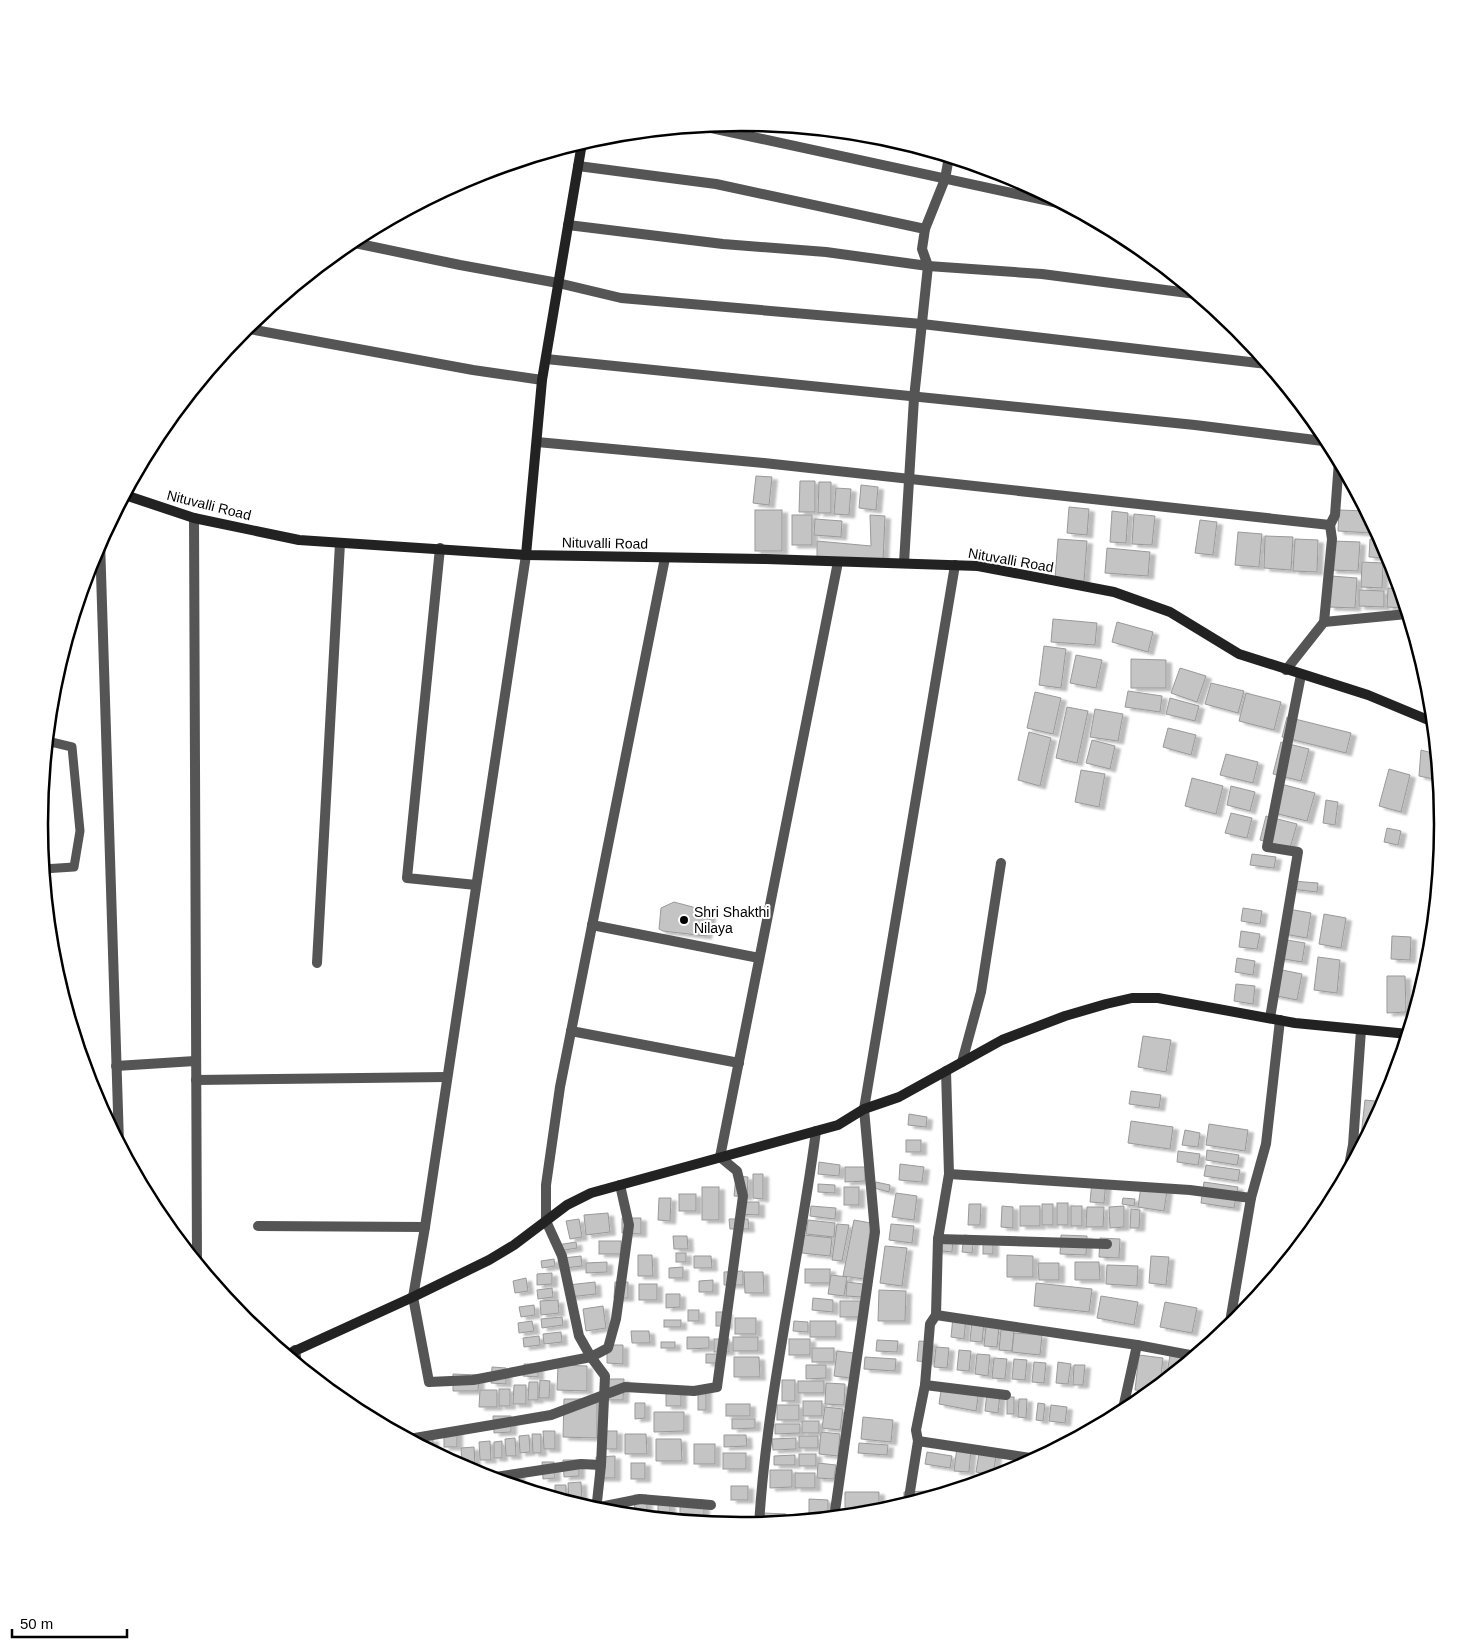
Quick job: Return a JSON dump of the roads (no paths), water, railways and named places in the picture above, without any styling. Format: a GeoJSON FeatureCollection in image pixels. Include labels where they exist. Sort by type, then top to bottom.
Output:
{"type":"FeatureCollection","features":[{"type":"Feature","properties":{"kind":"street"},"geometry":{"type":"LineString","coordinates":[[724,131],[1039,199]]}},
{"type":"Feature","properties":{"kind":"street"},"geometry":{"type":"LineString","coordinates":[[581,150],[542,380],[538,442],[526,554],[413,1297],[429,1382],[473,1380],[591,1357],[608,1348],[616,1319],[629,1225],[620,1185]]}},
{"type":"Feature","properties":{"kind":"street"},"geometry":{"type":"LineString","coordinates":[[904,563],[914,398],[928,266],[922,249],[925,229],[945,178],[948,163]]}},
{"type":"Feature","properties":{"kind":"street"},"geometry":{"type":"LineString","coordinates":[[578,166],[716,184],[925,229]]}},
{"type":"Feature","properties":{"kind":"street"},"geometry":{"type":"LineString","coordinates":[[568,226],[723,244],[826,252],[928,266],[1042,274],[1185,293]]}},
{"type":"Feature","properties":{"kind":"street"},"geometry":{"type":"LineString","coordinates":[[368,241],[460,265],[558,283],[621,298],[922,324],[1258,363]]}},
{"type":"Feature","properties":{"kind":"street"},"geometry":{"type":"LineString","coordinates":[[255,330],[473,370],[542,380]]}},
{"type":"Feature","properties":{"kind":"street"},"geometry":{"type":"LineString","coordinates":[[546,359],[1196,426],[1320,442]]}},
{"type":"Feature","properties":{"kind":"street"},"geometry":{"type":"LineString","coordinates":[[538,442],[764,463],[1330,525]]}},
{"type":"Feature","properties":{"kind":"street"},"geometry":{"type":"LineString","coordinates":[[1286,670],[1324,622],[1332,539],[1330,525],[1335,515],[1338,472]]}},
{"type":"Feature","properties":{"kind":"street","name":"Nituvalli Road"},"geometry":{"type":"LineString","coordinates":[[130,497],[194,518],[299,540],[526,554],[978,566],[1114,592],[1170,612],[1239,654],[1368,695],[1426,719]]}},
{"type":"Feature","properties":{"kind":"street"},"geometry":{"type":"LineString","coordinates":[[194,518],[197,1254]]}},
{"type":"Feature","properties":{"kind":"street"},"geometry":{"type":"LineString","coordinates":[[317,963],[340,543]]}},
{"type":"Feature","properties":{"kind":"street"},"geometry":{"type":"LineString","coordinates":[[440,548],[406,878],[476,885]]}},
{"type":"Feature","properties":{"kind":"street"},"geometry":{"type":"LineString","coordinates":[[101,558],[118,1130]]}},
{"type":"Feature","properties":{"kind":"street"},"geometry":{"type":"LineString","coordinates":[[595,1502],[602,1465],[606,1376],[591,1357],[579,1336],[562,1256],[546,1221],[546,1185],[560,1087],[665,558]]}},
{"type":"Feature","properties":{"kind":"street"},"geometry":{"type":"LineString","coordinates":[[720,1158],[838,562]]}},
{"type":"Feature","properties":{"kind":"street"},"geometry":{"type":"LineString","coordinates":[[835,1512],[874,1232],[864,1109],[955,565]]}},
{"type":"Feature","properties":{"kind":"street"},"geometry":{"type":"LineString","coordinates":[[1324,622],[1402,615]]}},
{"type":"Feature","properties":{"kind":"street"},"geometry":{"type":"LineString","coordinates":[[1231,1315],[1251,1198],[1266,1144],[1275,1019],[1298,852],[1267,847],[1301,675]]}},
{"type":"Feature","properties":{"kind":"street"},"geometry":{"type":"LineString","coordinates":[[962,1062],[980,992],[1000,863]]}},
{"type":"Feature","properties":{"kind":"street"},"geometry":{"type":"LineString","coordinates":[[592,925],[759,958]]}},
{"type":"Feature","properties":{"kind":"street"},"geometry":{"type":"LineString","coordinates":[[292,1353],[489,1260],[514,1246],[567,1205],[583,1197],[838,1124],[864,1109],[899,1097],[1002,1040],[1064,1016],[1132,998],[1158,998],[1275,1019],[1402,1033]]}},
{"type":"Feature","properties":{"kind":"street"},"geometry":{"type":"LineString","coordinates":[[1351,1153],[1361,1030]]}},
{"type":"Feature","properties":{"kind":"street"},"geometry":{"type":"LineString","coordinates":[[571,1031],[739,1063]]}},
{"type":"Feature","properties":{"kind":"street"},"geometry":{"type":"LineString","coordinates":[[116,1066],[195,1061]]}},
{"type":"Feature","properties":{"kind":"street"},"geometry":{"type":"LineString","coordinates":[[909,1497],[918,1442],[916,1430],[925,1385],[930,1324],[936,1315],[938,1239],[949,1174],[946,1071]]}},
{"type":"Feature","properties":{"kind":"street"},"geometry":{"type":"LineString","coordinates":[[196,1080],[447,1077]]}},
{"type":"Feature","properties":{"kind":"street"},"geometry":{"type":"LineString","coordinates":[[760,1518],[780,1353],[810,1182],[816,1131]]}},
{"type":"Feature","properties":{"kind":"street"},"geometry":{"type":"LineString","coordinates":[[418,1438],[551,1415],[626,1387],[694,1391],[717,1387],[743,1196],[737,1171],[720,1158]]}},
{"type":"Feature","properties":{"kind":"street"},"geometry":{"type":"LineString","coordinates":[[949,1174],[1190,1190],[1251,1198]]}},
{"type":"Feature","properties":{"kind":"street"},"geometry":{"type":"LineString","coordinates":[[258,1226],[425,1228]]}},
{"type":"Feature","properties":{"kind":"street"},"geometry":{"type":"LineString","coordinates":[[938,1239],[1106,1244]]}},
{"type":"Feature","properties":{"kind":"street"},"geometry":{"type":"LineString","coordinates":[[936,1315],[1137,1345],[1188,1355]]}},
{"type":"Feature","properties":{"kind":"street"},"geometry":{"type":"LineString","coordinates":[[1125,1402],[1137,1345]]}},
{"type":"Feature","properties":{"kind":"street"},"geometry":{"type":"LineString","coordinates":[[925,1385],[1006,1395]]}},
{"type":"Feature","properties":{"kind":"street"},"geometry":{"type":"LineString","coordinates":[[918,1442],[1023,1457]]}},
{"type":"Feature","properties":{"kind":"street"},"geometry":{"type":"LineString","coordinates":[[504,1476],[582,1464],[602,1465]]}},
{"type":"Feature","properties":{"kind":"street"},"geometry":{"type":"LineString","coordinates":[[610,1506],[640,1499],[711,1505]]}},
{"type":"Feature","properties":{"kind":"lane"},"geometry":{"type":"LineString","coordinates":[[49,869],[74,867],[80,831],[72,747],[52,742]]}},
{"type":"Feature","properties":{"kind":"place","name":"Shri Shakthi Nilaya"},"geometry":{"type":"Point","coordinates":[684,920]}}]}
